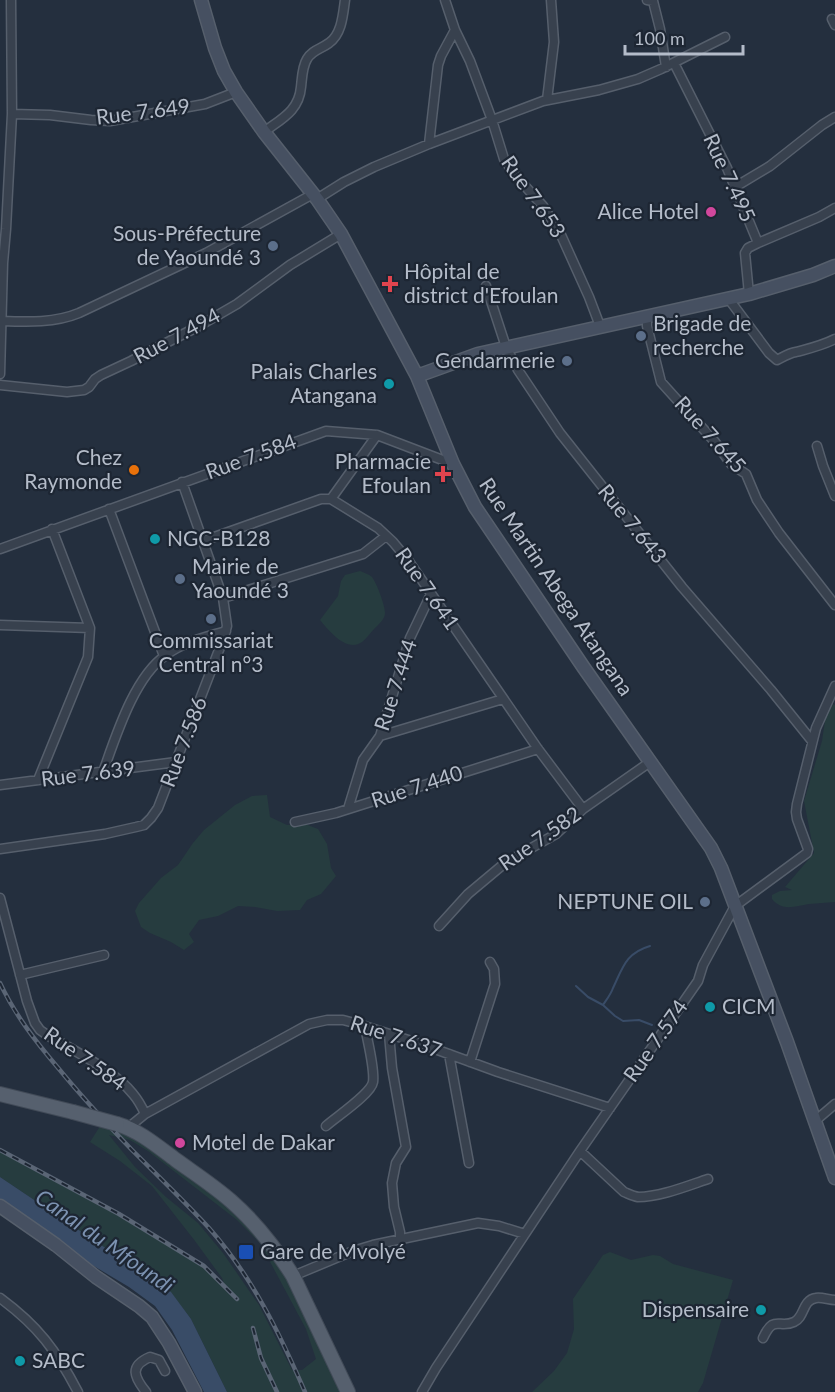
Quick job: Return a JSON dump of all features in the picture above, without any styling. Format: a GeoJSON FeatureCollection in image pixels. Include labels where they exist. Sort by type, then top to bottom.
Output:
{"type":"FeatureCollection","features":[{"type":"Feature","properties":{"kind":"main road","name":"Rue Martin Abega Atangana"},"geometry":{"type":"LineString","coordinates":[[201,0],[224,71],[264,132],[341,234],[417,376],[453,464],[475,507],[584,668],[711,848],[722,868],[835,1178]]}},
{"type":"Feature","properties":{"kind":"main road"},"geometry":{"type":"LineString","coordinates":[[417,376],[478,354],[749,294],[835,266]]}},
{"type":"Feature","properties":{"kind":"main road"},"geometry":{"type":"LineString","coordinates":[[0,1094],[123,1125],[151,1141],[231,1201],[256,1226],[285,1262],[348,1392]]}},
{"type":"Feature","properties":{"kind":"main road"},"geometry":{"type":"LineString","coordinates":[[0,1206],[56,1245],[96,1277],[140,1306],[152,1317],[169,1343],[195,1392]]}},
{"type":"Feature","properties":{"kind":"street"},"geometry":{"type":"LineString","coordinates":[[0,374],[3,263],[12,114],[11,0]]}},
{"type":"Feature","properties":{"kind":"street"},"geometry":{"type":"LineString","coordinates":[[264,132],[292,111],[298,103],[307,59],[315,50],[335,37],[341,24],[345,0]]}},
{"type":"Feature","properties":{"kind":"street","name":"Rue 7.653"},"geometry":{"type":"LineString","coordinates":[[445,0],[454,30],[471,60],[504,159],[543,206],[561,235],[600,326]]}},
{"type":"Feature","properties":{"kind":"street"},"geometry":{"type":"LineString","coordinates":[[547,100],[554,42],[551,0]]}},
{"type":"Feature","properties":{"kind":"street","name":"Rue 7.495"},"geometry":{"type":"LineString","coordinates":[[647,0],[653,1],[670,65],[735,187],[758,243],[748,248],[745,253],[749,294]]}},
{"type":"Feature","properties":{"kind":"street"},"geometry":{"type":"LineString","coordinates":[[429,144],[438,65],[454,30]]}},
{"type":"Feature","properties":{"kind":"street"},"geometry":{"type":"LineString","coordinates":[[2,321],[45,321],[66,318],[79,313],[206,253],[374,167],[547,100],[621,84],[650,75],[725,37]]}},
{"type":"Feature","properties":{"kind":"street","name":"Rue 7.649"},"geometry":{"type":"LineString","coordinates":[[12,114],[110,120],[205,104],[236,92]]}},
{"type":"Feature","properties":{"kind":"street"},"geometry":{"type":"LineString","coordinates":[[735,187],[770,166],[835,117]]}},
{"type":"Feature","properties":{"kind":"street"},"geometry":{"type":"LineString","coordinates":[[758,243],[835,208]]}},
{"type":"Feature","properties":{"kind":"street","name":"Rue 7.494"},"geometry":{"type":"LineString","coordinates":[[0,385],[67,392],[84,390],[101,375],[237,304],[290,265],[341,234]]}},
{"type":"Feature","properties":{"kind":"street","name":"Rue 7.643"},"geometry":{"type":"LineString","coordinates":[[486,286],[506,348],[534,395],[583,464],[687,594],[771,690],[812,741]]}},
{"type":"Feature","properties":{"kind":"street"},"geometry":{"type":"LineString","coordinates":[[728,298],[769,353],[777,360],[795,352],[813,349],[835,339]]}},
{"type":"Feature","properties":{"kind":"street","name":"Rue 7.645"},"geometry":{"type":"LineString","coordinates":[[647,316],[647,326],[661,382],[715,442],[731,464],[747,474],[757,500],[779,533],[835,605]]}},
{"type":"Feature","properties":{"kind":"street","name":"Rue 7.584"},"geometry":{"type":"LineString","coordinates":[[0,549],[326,431],[377,435],[453,464]]}},
{"type":"Feature","properties":{"kind":"street"},"geometry":{"type":"LineString","coordinates":[[203,541],[321,499],[332,499],[377,435]]}},
{"type":"Feature","properties":{"kind":"street"},"geometry":{"type":"LineString","coordinates":[[817,446],[835,496]]}},
{"type":"Feature","properties":{"kind":"street","name":"Rue 7.586"},"geometry":{"type":"LineString","coordinates":[[0,849],[105,834],[144,825],[158,808],[227,626],[223,598],[182,482]]}},
{"type":"Feature","properties":{"kind":"street","name":"Rue 7.641"},"geometry":{"type":"LineString","coordinates":[[332,499],[378,528],[408,560],[503,699],[583,809]]}},
{"type":"Feature","properties":{"kind":"street"},"geometry":{"type":"LineString","coordinates":[[109,509],[164,656]]}},
{"type":"Feature","properties":{"kind":"street"},"geometry":{"type":"LineString","coordinates":[[38,780],[88,657],[90,628],[52,529]]}},
{"type":"Feature","properties":{"kind":"street"},"geometry":{"type":"LineString","coordinates":[[223,598],[363,554],[386,536]]}},
{"type":"Feature","properties":{"kind":"street","name":"Rue 7.444"},"geometry":{"type":"LineString","coordinates":[[348,809],[363,760],[380,736],[410,638],[431,594]]}},
{"type":"Feature","properties":{"kind":"street"},"geometry":{"type":"LineString","coordinates":[[0,625],[90,628]]}},
{"type":"Feature","properties":{"kind":"street"},"geometry":{"type":"LineString","coordinates":[[104,772],[122,721],[148,672],[164,656],[198,639],[226,631]]}},
{"type":"Feature","properties":{"kind":"street","name":"Rue 7.574"},"geometry":{"type":"LineString","coordinates":[[422,1392],[580,1151],[698,981],[703,965],[735,907],[807,853],[808,849],[796,812],[816,728],[835,686]]}},
{"type":"Feature","properties":{"kind":"street"},"geometry":{"type":"LineString","coordinates":[[380,736],[503,699]]}},
{"type":"Feature","properties":{"kind":"street","name":"Rue 7.440"},"geometry":{"type":"LineString","coordinates":[[295,822],[348,809],[538,748]]}},
{"type":"Feature","properties":{"kind":"street","name":"Rue 7.639"},"geometry":{"type":"LineString","coordinates":[[0,785],[176,762]]}},
{"type":"Feature","properties":{"kind":"street","name":"Rue 7.582"},"geometry":{"type":"LineString","coordinates":[[438,926],[468,894],[505,863],[556,834],[583,809],[650,762]]}},
{"type":"Feature","properties":{"kind":"street","name":"Rue 7.584"},"geometry":{"type":"LineString","coordinates":[[0,898],[27,1001],[40,1030],[114,1076],[136,1097],[146,1114]]}},
{"type":"Feature","properties":{"kind":"street"},"geometry":{"type":"LineString","coordinates":[[20,975],[104,955]]}},
{"type":"Feature","properties":{"kind":"street"},"geometry":{"type":"LineString","coordinates":[[470,1062],[495,984],[494,969],[490,962]]}},
{"type":"Feature","properties":{"kind":"street","name":"Rue 7.637"},"geometry":{"type":"LineString","coordinates":[[123,1125],[309,1024],[327,1020],[343,1020],[365,1026],[610,1108]]}},
{"type":"Feature","properties":{"kind":"street"},"geometry":{"type":"LineString","coordinates":[[326,1126],[367,1093],[373,1084],[365,1026]]}},
{"type":"Feature","properties":{"kind":"street"},"geometry":{"type":"LineString","coordinates":[[389,1034],[392,1068],[406,1147],[396,1163],[392,1183],[400,1240]]}},
{"type":"Feature","properties":{"kind":"street"},"geometry":{"type":"LineString","coordinates":[[449,1054],[469,1163]]}},
{"type":"Feature","properties":{"kind":"street"},"geometry":{"type":"LineString","coordinates":[[815,1121],[835,1104]]}},
{"type":"Feature","properties":{"kind":"street"},"geometry":{"type":"LineString","coordinates":[[580,1151],[624,1192],[632,1196],[658,1194],[708,1179]]}},
{"type":"Feature","properties":{"kind":"street"},"geometry":{"type":"LineString","coordinates":[[293,1276],[353,1251],[478,1223],[499,1226],[525,1234]]}},
{"type":"Feature","properties":{"kind":"street"},"geometry":{"type":"LineString","coordinates":[[0,1298],[38,1329],[53,1349],[78,1392]]}},
{"type":"Feature","properties":{"kind":"street"},"geometry":{"type":"LineString","coordinates":[[763,1338],[771,1325],[793,1322],[798,1318],[810,1300],[819,1298],[835,1300]]}},
{"type":"Feature","properties":{"kind":"street"},"geometry":{"type":"LineString","coordinates":[[147,1392],[140,1384],[135,1372],[136,1366],[142,1360],[150,1357],[159,1360],[165,1371]]}},
{"type":"Feature","properties":{"kind":"green space"},"geometry":{"type":"Polygon","coordinates":[[[360,571],[374,580],[385,615],[362,642],[350,645],[328,630],[320,620],[338,596],[341,581],[345,575],[360,571]]]}},
{"type":"Feature","properties":{"kind":"green space"},"geometry":{"type":"Polygon","coordinates":[[[832,704],[835,705],[835,902],[794,907],[780,906],[772,899],[772,895],[780,891],[792,890],[785,887],[814,853],[804,801],[822,741],[826,714],[832,704]]]}},
{"type":"Feature","properties":{"kind":"green space"},"geometry":{"type":"Polygon","coordinates":[[[267,795],[270,817],[287,825],[305,824],[318,829],[327,844],[331,868],[336,876],[321,894],[307,900],[300,910],[277,911],[238,906],[218,916],[199,920],[189,934],[194,942],[184,950],[141,927],[135,911],[139,903],[161,878],[178,865],[204,830],[235,805],[252,796],[267,795]]]}},
{"type":"Feature","properties":{"kind":"green space"},"geometry":{"type":"Polygon","coordinates":[[[104,1120],[145,1137],[268,1241],[348,1392],[227,1392],[191,1319],[171,1293],[0,1177],[0,1150],[119,1214],[167,1243],[204,1266],[225,1286],[222,1278],[195,1241],[152,1186],[120,1161],[90,1142],[104,1120]],[[109,1135],[135,1167],[166,1197],[198,1223],[223,1253],[259,1305],[292,1370],[302,1370],[316,1359],[306,1329],[260,1243],[237,1220],[148,1151],[130,1140],[109,1135]]]}},
{"type":"Feature","properties":{"kind":"green space"},"geometry":{"type":"Polygon","coordinates":[[[610,1252],[631,1260],[653,1255],[660,1256],[673,1264],[733,1280],[703,1383],[698,1392],[532,1392],[554,1371],[567,1353],[574,1329],[573,1299],[603,1255],[610,1252]]]}},
{"type":"Feature","properties":{"kind":"water"},"geometry":{"type":"Polygon","coordinates":[[[0,1177],[171,1292],[191,1319],[227,1392],[204,1392],[172,1330],[155,1306],[129,1287],[82,1259],[61,1240],[0,1199],[0,1177]]]}},
{"type":"Feature","properties":{"kind":"waterway"},"geometry":{"type":"LineString","coordinates":[[603,1005],[626,962],[630,957],[650,946]]}},
{"type":"Feature","properties":{"kind":"waterway"},"geometry":{"type":"LineString","coordinates":[[576,986],[623,1021],[639,1020],[652,1025]]}},
{"type":"Feature","properties":{"kind":"railway"},"geometry":{"type":"LineString","coordinates":[[0,983],[12,1006],[42,1049],[113,1130],[200,1218],[225,1247],[264,1306],[305,1392]]}},
{"type":"Feature","properties":{"kind":"railway"},"geometry":{"type":"LineString","coordinates":[[0,1150],[119,1214],[204,1266],[237,1299]]}},
{"type":"Feature","properties":{"kind":"railway"},"geometry":{"type":"LineString","coordinates":[[253,1328],[261,1358],[277,1392]]}},
{"type":"Feature","properties":{"kind":"place","name":"Alice Hotel"},"geometry":{"type":"Point","coordinates":[711,212]}},
{"type":"Feature","properties":{"kind":"place","name":"Sous-Préfecture de Yaoundé 3"},"geometry":{"type":"Point","coordinates":[273,246]}},
{"type":"Feature","properties":{"kind":"place","name":"Hôpital de district d'Efoulan"},"geometry":{"type":"Point","coordinates":[390,284]}},
{"type":"Feature","properties":{"kind":"place","name":"Brigade de recherche"},"geometry":{"type":"Point","coordinates":[641,336]}},
{"type":"Feature","properties":{"kind":"place","name":"Gendarmerie"},"geometry":{"type":"Point","coordinates":[567,361]}},
{"type":"Feature","properties":{"kind":"place","name":"Palais Charles Atangana"},"geometry":{"type":"Point","coordinates":[389,384]}},
{"type":"Feature","properties":{"kind":"place","name":"Chez Raymonde"},"geometry":{"type":"Point","coordinates":[134,470]}},
{"type":"Feature","properties":{"kind":"place","name":"Pharmacie Efoulan"},"geometry":{"type":"Point","coordinates":[443,474]}},
{"type":"Feature","properties":{"kind":"place","name":"NGC-B128"},"geometry":{"type":"Point","coordinates":[155,539]}},
{"type":"Feature","properties":{"kind":"place","name":"Mairie de Yaoundé 3"},"geometry":{"type":"Point","coordinates":[180,579]}},
{"type":"Feature","properties":{"kind":"place","name":"Commissariat Central n°3"},"geometry":{"type":"Point","coordinates":[211,619]}},
{"type":"Feature","properties":{"kind":"place","name":"NEPTUNE OIL"},"geometry":{"type":"Point","coordinates":[705,902]}},
{"type":"Feature","properties":{"kind":"place","name":"CICM"},"geometry":{"type":"Point","coordinates":[710,1007]}},
{"type":"Feature","properties":{"kind":"place","name":"Motel de Dakar"},"geometry":{"type":"Point","coordinates":[180,1143]}},
{"type":"Feature","properties":{"kind":"place","name":"Gare de Mvolyé"},"geometry":{"type":"Point","coordinates":[246,1252]}},
{"type":"Feature","properties":{"kind":"place","name":"Dispensaire"},"geometry":{"type":"Point","coordinates":[761,1310]}},
{"type":"Feature","properties":{"kind":"place","name":"SABC"},"geometry":{"type":"Point","coordinates":[20,1361]}},
{"type":"Feature","properties":{"kind":"water label","name":"Canal du Mfoundi"},"geometry":{"type":"Point","coordinates":[105,1241]}}]}
